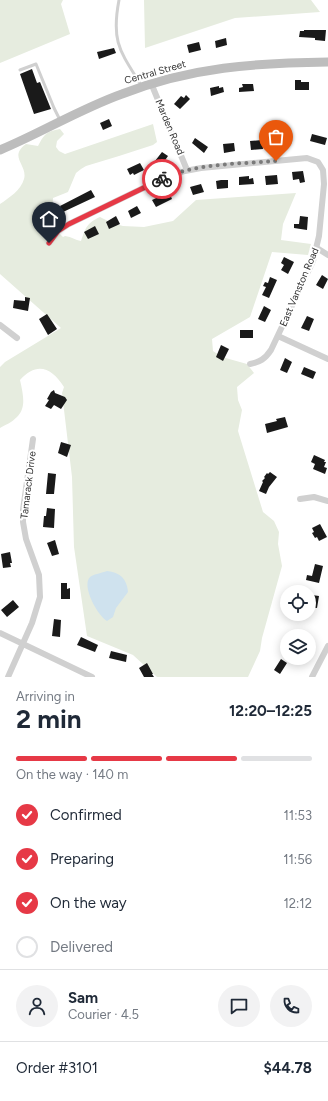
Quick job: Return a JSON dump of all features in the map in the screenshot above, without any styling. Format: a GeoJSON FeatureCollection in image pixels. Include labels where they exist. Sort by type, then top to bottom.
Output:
{"type":"FeatureCollection","features":[{"type":"Feature","properties":{"kind":"main road","name":"Central Street"},"geometry":{"type":"LineString","coordinates":[[0,150],[101,102],[151,83],[190,73],[237,66],[328,62]]}},
{"type":"Feature","properties":{"kind":"street","name":"Marden Road"},"geometry":{"type":"LineString","coordinates":[[151,83],[187,170]]}},
{"type":"Feature","properties":{"kind":"street","name":"East Vanston Road"},"geometry":{"type":"LineString","coordinates":[[187,170],[307,158],[316,160],[322,167],[324,174],[322,218],[317,248],[313,261],[271,350],[263,360],[258,363],[250,364]]}},
{"type":"Feature","properties":{"kind":"street"},"geometry":{"type":"LineString","coordinates":[[49,243],[58,231],[69,224],[166,177],[187,170]]}},
{"type":"Feature","properties":{"kind":"street"},"geometry":{"type":"LineString","coordinates":[[317,248],[328,255]]}},
{"type":"Feature","properties":{"kind":"street"},"geometry":{"type":"LineString","coordinates":[[0,325],[17,338]]}},
{"type":"Feature","properties":{"kind":"street"},"geometry":{"type":"LineString","coordinates":[[278,336],[328,359]]}},
{"type":"Feature","properties":{"kind":"street","name":"Tamarack Drive"},"geometry":{"type":"LineString","coordinates":[[8,677],[37,609],[40,592],[39,574],[26,540],[23,522],[23,510],[33,439]]}},
{"type":"Feature","properties":{"kind":"street"},"geometry":{"type":"LineString","coordinates":[[300,499],[314,497],[328,502]]}},
{"type":"Feature","properties":{"kind":"street"},"geometry":{"type":"LineString","coordinates":[[0,633],[92,677]]}},
{"type":"Feature","properties":{"kind":"street"},"geometry":{"type":"LineString","coordinates":[[312,677],[328,646]]}},
{"type":"Feature","properties":{"kind":"lane"},"geometry":{"type":"LineString","coordinates":[[119,0],[116,28],[117,43],[124,58],[142,86]]}},
{"type":"Feature","properties":{"kind":"lane"},"geometry":{"type":"LineString","coordinates":[[20,70],[36,64],[61,121]]}},
{"type":"Feature","properties":{"kind":"shaded area"},"geometry":{"type":"Polygon","coordinates":[[[0,0],[63,0],[61,4],[70,34],[0,63],[0,0]]]}},
{"type":"Feature","properties":{"kind":"shaded area"},"geometry":{"type":"Polygon","coordinates":[[[144,0],[311,0],[320,12],[235,18],[145,48],[144,0]]]}},
{"type":"Feature","properties":{"kind":"shaded area"},"geometry":{"type":"Polygon","coordinates":[[[153,124],[157,142],[153,145],[86,166],[76,173],[68,192],[53,198],[52,214],[54,224],[63,237],[67,236],[81,241],[88,226],[92,221],[100,217],[112,223],[123,226],[144,227],[173,221],[196,200],[296,193],[283,224],[281,240],[311,244],[308,255],[272,252],[250,317],[212,339],[213,351],[222,357],[247,364],[254,373],[237,387],[238,400],[242,410],[238,431],[263,512],[274,521],[279,532],[278,544],[282,566],[262,638],[260,651],[248,677],[157,677],[133,655],[87,636],[74,547],[72,477],[62,393],[64,387],[59,380],[49,371],[44,369],[32,370],[26,374],[20,380],[23,397],[22,409],[15,419],[9,424],[0,428],[0,367],[5,362],[61,328],[0,274],[0,204],[20,187],[24,179],[23,169],[19,157],[21,149],[26,144],[38,146],[46,134],[60,129],[64,134],[57,141],[56,147],[59,151],[65,154],[153,124]]]}},
{"type":"Feature","properties":{"kind":"water"},"geometry":{"type":"Polygon","coordinates":[[[107,571],[116,573],[122,577],[126,583],[128,592],[116,608],[113,617],[107,621],[95,607],[89,594],[88,581],[90,577],[107,571]]]}},
{"type":"Feature","properties":{"kind":"building"},"geometry":{"type":"Polygon","coordinates":[[[326,30],[325,41],[315,40],[315,38],[299,37],[300,31],[326,30]]]}},
{"type":"Feature","properties":{"kind":"building"},"geometry":{"type":"Polygon","coordinates":[[[226,38],[227,45],[216,48],[215,41],[226,38]]]}},
{"type":"Feature","properties":{"kind":"building"},"geometry":{"type":"Polygon","coordinates":[[[199,42],[201,50],[189,53],[187,45],[199,42]]]}},
{"type":"Feature","properties":{"kind":"building"},"geometry":{"type":"Polygon","coordinates":[[[114,48],[116,53],[99,59],[97,52],[114,48]]]}},
{"type":"Feature","properties":{"kind":"building"},"geometry":{"type":"Polygon","coordinates":[[[32,69],[37,83],[40,82],[51,109],[34,114],[20,74],[32,69]]]}},
{"type":"Feature","properties":{"kind":"building"},"geometry":{"type":"Polygon","coordinates":[[[295,80],[309,82],[309,90],[295,90],[295,80]]]}},
{"type":"Feature","properties":{"kind":"building"},"geometry":{"type":"Polygon","coordinates":[[[242,84],[253,84],[254,91],[239,92],[239,88],[243,87],[242,84]]]}},
{"type":"Feature","properties":{"kind":"building"},"geometry":{"type":"Polygon","coordinates":[[[219,86],[219,88],[223,87],[224,92],[211,96],[210,88],[219,86]]]}},
{"type":"Feature","properties":{"kind":"building"},"geometry":{"type":"Polygon","coordinates":[[[186,95],[190,99],[180,109],[174,104],[181,96],[184,98],[186,95]]]}},
{"type":"Feature","properties":{"kind":"building"},"geometry":{"type":"Polygon","coordinates":[[[109,119],[112,126],[103,130],[100,123],[109,119]]]}},
{"type":"Feature","properties":{"kind":"building"},"geometry":{"type":"Polygon","coordinates":[[[312,134],[327,138],[325,145],[310,141],[312,134]]]}},
{"type":"Feature","properties":{"kind":"building"},"geometry":{"type":"Polygon","coordinates":[[[289,137],[290,145],[279,147],[278,138],[289,137]]]}},
{"type":"Feature","properties":{"kind":"building"},"geometry":{"type":"Polygon","coordinates":[[[195,138],[208,147],[204,153],[192,143],[195,138]]]}},
{"type":"Feature","properties":{"kind":"building"},"geometry":{"type":"Polygon","coordinates":[[[262,140],[263,149],[251,150],[250,141],[262,140]]]}},
{"type":"Feature","properties":{"kind":"building"},"geometry":{"type":"Polygon","coordinates":[[[234,143],[235,151],[224,153],[223,144],[234,143]]]}},
{"type":"Feature","properties":{"kind":"building"},"geometry":{"type":"Polygon","coordinates":[[[162,152],[168,156],[161,166],[155,161],[162,152]]]}},
{"type":"Feature","properties":{"kind":"building"},"geometry":{"type":"Polygon","coordinates":[[[140,163],[144,170],[134,175],[133,173],[130,175],[127,169],[140,163]]]}},
{"type":"Feature","properties":{"kind":"building"},"geometry":{"type":"Polygon","coordinates":[[[303,171],[305,182],[300,183],[299,179],[293,180],[292,172],[303,171]]]}},
{"type":"Feature","properties":{"kind":"building"},"geometry":{"type":"Polygon","coordinates":[[[277,175],[278,184],[266,185],[265,176],[277,175]]]}},
{"type":"Feature","properties":{"kind":"building"},"geometry":{"type":"Polygon","coordinates":[[[249,176],[249,179],[253,178],[254,184],[239,185],[239,177],[249,176]]]}},
{"type":"Feature","properties":{"kind":"building"},"geometry":{"type":"Polygon","coordinates":[[[228,180],[228,188],[217,189],[216,181],[228,180]]]}},
{"type":"Feature","properties":{"kind":"building"},"geometry":{"type":"Polygon","coordinates":[[[201,184],[204,192],[193,195],[190,187],[201,184]]]}},
{"type":"Feature","properties":{"kind":"building"},"geometry":{"type":"Polygon","coordinates":[[[91,190],[95,197],[63,212],[60,206],[91,190]]]}},
{"type":"Feature","properties":{"kind":"building"},"geometry":{"type":"Polygon","coordinates":[[[169,192],[172,199],[156,207],[152,200],[169,192]]]}},
{"type":"Feature","properties":{"kind":"building"},"geometry":{"type":"Polygon","coordinates":[[[137,206],[141,213],[131,218],[128,211],[137,206]]]}},
{"type":"Feature","properties":{"kind":"building"},"geometry":{"type":"Polygon","coordinates":[[[116,216],[120,224],[109,229],[106,222],[116,216]]]}},
{"type":"Feature","properties":{"kind":"building"},"geometry":{"type":"Polygon","coordinates":[[[300,216],[308,217],[307,230],[294,228],[294,224],[299,224],[300,216]]]}},
{"type":"Feature","properties":{"kind":"building"},"geometry":{"type":"Polygon","coordinates":[[[95,226],[99,234],[88,239],[84,232],[95,226]]]}},
{"type":"Feature","properties":{"kind":"building"},"geometry":{"type":"Polygon","coordinates":[[[284,257],[294,262],[288,274],[281,270],[284,265],[281,263],[284,257]]]}},
{"type":"Feature","properties":{"kind":"building"},"geometry":{"type":"Polygon","coordinates":[[[322,275],[328,279],[323,289],[316,285],[322,275]]]}},
{"type":"Feature","properties":{"kind":"building"},"geometry":{"type":"Polygon","coordinates":[[[270,277],[277,280],[269,298],[262,295],[266,287],[263,286],[265,282],[268,283],[270,277]]]}},
{"type":"Feature","properties":{"kind":"building"},"geometry":{"type":"Polygon","coordinates":[[[25,297],[30,298],[28,311],[13,308],[14,300],[25,301],[25,297]]]}},
{"type":"Feature","properties":{"kind":"building"},"geometry":{"type":"Polygon","coordinates":[[[264,306],[271,310],[265,322],[258,319],[264,306]]]}},
{"type":"Feature","properties":{"kind":"building"},"geometry":{"type":"Polygon","coordinates":[[[47,314],[57,329],[48,335],[39,319],[47,314]]]}},
{"type":"Feature","properties":{"kind":"building"},"geometry":{"type":"Polygon","coordinates":[[[307,316],[314,319],[309,331],[301,328],[307,316]]]}},
{"type":"Feature","properties":{"kind":"building"},"geometry":{"type":"Polygon","coordinates":[[[240,330],[253,330],[253,338],[240,338],[240,330]]]}},
{"type":"Feature","properties":{"kind":"building"},"geometry":{"type":"Polygon","coordinates":[[[221,345],[229,349],[223,361],[216,357],[221,345]]]}},
{"type":"Feature","properties":{"kind":"building"},"geometry":{"type":"Polygon","coordinates":[[[285,358],[292,362],[287,373],[280,370],[285,358]]]}},
{"type":"Feature","properties":{"kind":"building"},"geometry":{"type":"Polygon","coordinates":[[[304,367],[316,372],[313,379],[301,374],[304,367]]]}},
{"type":"Feature","properties":{"kind":"building"},"geometry":{"type":"Polygon","coordinates":[[[54,390],[55,393],[65,397],[67,400],[61,409],[54,405],[51,409],[45,406],[49,400],[47,399],[54,390]]]}},
{"type":"Feature","properties":{"kind":"building"},"geometry":{"type":"Polygon","coordinates":[[[285,417],[288,427],[267,433],[265,424],[285,417]]]}},
{"type":"Feature","properties":{"kind":"building"},"geometry":{"type":"Polygon","coordinates":[[[61,442],[71,445],[67,457],[58,453],[61,442]]]}},
{"type":"Feature","properties":{"kind":"building"},"geometry":{"type":"Polygon","coordinates":[[[314,455],[325,460],[324,462],[326,462],[324,467],[327,468],[325,474],[313,469],[315,464],[311,462],[314,455]]]}},
{"type":"Feature","properties":{"kind":"building"},"geometry":{"type":"Polygon","coordinates":[[[270,472],[277,477],[269,487],[266,494],[259,491],[263,482],[262,481],[265,478],[264,477],[270,472]]]}},
{"type":"Feature","properties":{"kind":"building"},"geometry":{"type":"Polygon","coordinates":[[[48,473],[56,474],[54,494],[46,494],[48,473]]]}},
{"type":"Feature","properties":{"kind":"building"},"geometry":{"type":"Polygon","coordinates":[[[47,508],[55,509],[54,528],[43,527],[44,516],[46,516],[47,508]]]}},
{"type":"Feature","properties":{"kind":"building"},"geometry":{"type":"Polygon","coordinates":[[[320,524],[327,537],[319,541],[312,533],[314,532],[312,528],[320,524]]]}},
{"type":"Feature","properties":{"kind":"building"},"geometry":{"type":"Polygon","coordinates":[[[55,540],[59,554],[52,556],[47,543],[55,540]]]}},
{"type":"Feature","properties":{"kind":"building"},"geometry":{"type":"Polygon","coordinates":[[[10,552],[12,563],[10,563],[11,567],[3,568],[1,554],[10,552]]]}},
{"type":"Feature","properties":{"kind":"building"},"geometry":{"type":"Polygon","coordinates":[[[315,564],[323,566],[319,583],[306,580],[307,575],[312,576],[315,564]]]}},
{"type":"Feature","properties":{"kind":"building"},"geometry":{"type":"Polygon","coordinates":[[[61,583],[67,583],[67,589],[70,588],[70,599],[61,599],[61,583]]]}},
{"type":"Feature","properties":{"kind":"building"},"geometry":{"type":"Polygon","coordinates":[[[316,596],[319,596],[316,608],[316,596]]]}},
{"type":"Feature","properties":{"kind":"building"},"geometry":{"type":"Polygon","coordinates":[[[13,600],[19,607],[7,617],[1,610],[13,600]]]}},
{"type":"Feature","properties":{"kind":"building"},"geometry":{"type":"Polygon","coordinates":[[[54,619],[61,620],[60,637],[52,636],[54,619]]]}},
{"type":"Feature","properties":{"kind":"building"},"geometry":{"type":"Polygon","coordinates":[[[81,637],[98,645],[95,652],[77,645],[81,637]]]}},
{"type":"Feature","properties":{"kind":"building"},"geometry":{"type":"Polygon","coordinates":[[[111,651],[127,655],[126,662],[109,658],[111,651]]]}},
{"type":"Feature","properties":{"kind":"building"},"geometry":{"type":"Polygon","coordinates":[[[280,661],[280,665],[286,665],[280,674],[274,670],[280,661]]]}},
{"type":"Feature","properties":{"kind":"building"},"geometry":{"type":"Polygon","coordinates":[[[147,663],[154,677],[144,677],[139,668],[147,663]]]}},
{"type":"Feature","properties":{"kind":"way so far"},"geometry":{"type":"LineString","coordinates":[[162,179],[187,170],[276,161]]}},
{"type":"Feature","properties":{"kind":"route"},"geometry":{"type":"LineString","coordinates":[[49,243],[58,231],[69,224],[162,179]]}}]}
